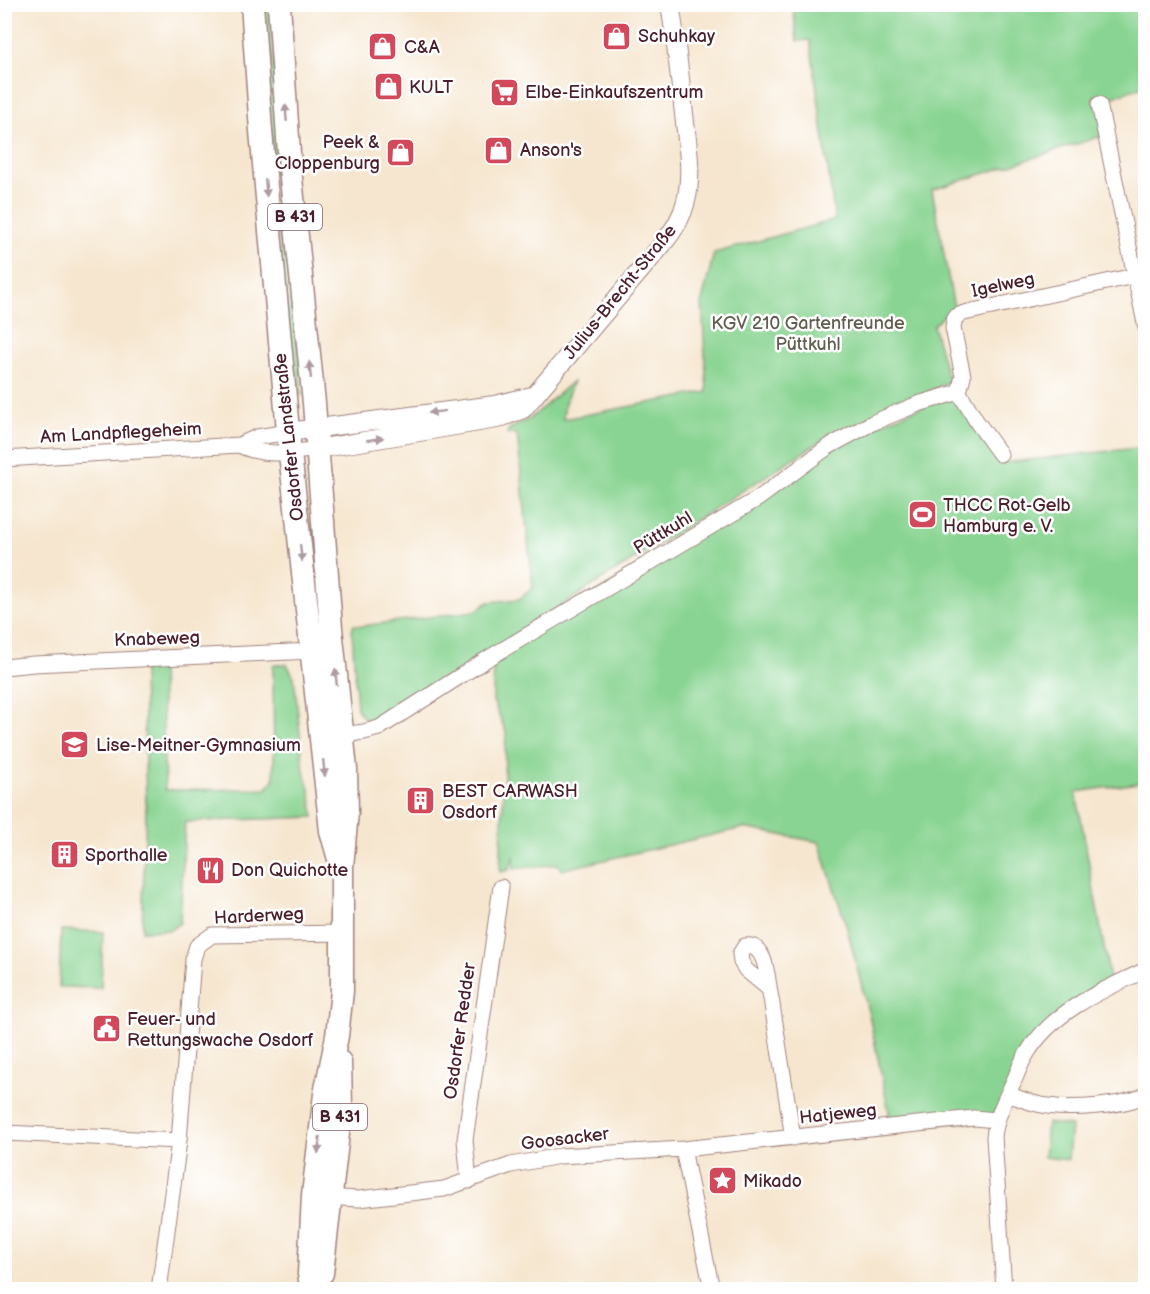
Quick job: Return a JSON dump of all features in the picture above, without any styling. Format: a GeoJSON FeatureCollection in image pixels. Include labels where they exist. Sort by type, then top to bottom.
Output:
{"type":"FeatureCollection","features":[{"type":"Feature","properties":{"kind":"main road","name":"Osdorfer Landstraße"},"geometry":{"type":"LineString","coordinates":[[252,4],[289,442],[312,651],[331,737]]}},
{"type":"Feature","properties":{"kind":"main road","name":"Osdorfer Landstraße"},"geometry":{"type":"LineString","coordinates":[[279,4],[290,168],[316,438],[331,737],[331,831],[342,867],[342,991],[337,1036],[342,1079],[341,1097],[309,1274],[312,1290]]}},
{"type":"Feature","properties":{"kind":"main road","name":"Osdorfer Landstraße"},"geometry":{"type":"LineString","coordinates":[[319,1290],[323,1197]]}},
{"type":"Feature","properties":{"kind":"street","name":"Julius-Brecht-Straße"},"geometry":{"type":"LineString","coordinates":[[289,442],[506,417],[523,409],[662,245],[677,225],[686,202],[689,176],[688,148],[670,4]]}},
{"type":"Feature","properties":{"kind":"street"},"geometry":{"type":"LineString","coordinates":[[1099,104],[1146,328]]}},
{"type":"Feature","properties":{"kind":"street","name":"Igelweg"},"geometry":{"type":"LineString","coordinates":[[959,392],[963,376],[953,328],[956,317],[964,313],[1134,276]]}},
{"type":"Feature","properties":{"kind":"street"},"geometry":{"type":"LineString","coordinates":[[959,392],[1000,454]]}},
{"type":"Feature","properties":{"kind":"street","name":"Püttkuhl"},"geometry":{"type":"LineString","coordinates":[[331,737],[364,732],[386,723],[488,659],[759,498],[828,447],[872,423],[918,404],[959,392]]}},
{"type":"Feature","properties":{"kind":"street","name":"Am Landpflegeheim"},"geometry":{"type":"LineString","coordinates":[[4,459],[239,445],[260,453],[289,442]]}},
{"type":"Feature","properties":{"kind":"street","name":"Knabeweg"},"geometry":{"type":"LineString","coordinates":[[4,667],[312,651]]}},
{"type":"Feature","properties":{"kind":"street","name":"Osdorfer Redder"},"geometry":{"type":"LineString","coordinates":[[469,1181],[465,1140],[501,887]]}},
{"type":"Feature","properties":{"kind":"street","name":"Harderweg"},"geometry":{"type":"LineString","coordinates":[[159,1290],[179,1141],[193,959],[197,946],[212,934],[343,933]]}},
{"type":"Feature","properties":{"kind":"street"},"geometry":{"type":"LineString","coordinates":[[1004,1290],[994,1137],[996,1120],[1026,1054],[1048,1028],[1065,1012],[1104,989],[1146,970]]}},
{"type":"Feature","properties":{"kind":"street"},"geometry":{"type":"LineString","coordinates":[[769,989],[793,1138]]}},
{"type":"Feature","properties":{"kind":"street"},"geometry":{"type":"LineString","coordinates":[[1008,1094],[1032,1103],[1063,1107],[1122,1103],[1146,1095]]}},
{"type":"Feature","properties":{"kind":"street","name":"Hatjeweg"},"geometry":{"type":"LineString","coordinates":[[683,1149],[974,1118],[996,1120]]}},
{"type":"Feature","properties":{"kind":"street"},"geometry":{"type":"LineString","coordinates":[[4,1133],[179,1141]]}},
{"type":"Feature","properties":{"kind":"street"},"geometry":{"type":"LineString","coordinates":[[683,1149],[712,1290]]}},
{"type":"Feature","properties":{"kind":"street","name":"Goosacker"},"geometry":{"type":"LineString","coordinates":[[323,1197],[360,1199],[444,1189],[511,1165],[560,1156],[683,1149]]}},
{"type":"Feature","properties":{"kind":"green space"},"geometry":{"type":"Polygon","coordinates":[[[259,5],[269,5],[302,395],[293,396],[259,5]]]}},
{"type":"Feature","properties":{"kind":"green space","name":"KGV 210 Gartenfreunde Püttkuhl"},"geometry":{"type":"Polygon","coordinates":[[[793,5],[1145,5],[1145,85],[1103,101],[1105,135],[932,190],[954,308],[933,325],[949,382],[821,441],[527,627],[526,636],[846,437],[959,392],[1000,454],[1002,463],[1145,447],[1145,782],[1076,792],[1111,986],[1035,1043],[996,1120],[892,1127],[870,1019],[847,928],[819,842],[743,828],[561,870],[558,864],[514,869],[514,856],[509,870],[500,872],[506,732],[493,701],[494,650],[372,723],[365,720],[357,709],[352,630],[354,625],[362,626],[475,611],[489,602],[519,599],[533,588],[517,434],[507,434],[509,429],[531,418],[573,381],[565,403],[563,419],[707,392],[702,301],[714,253],[835,220],[810,40],[797,41],[793,5]]]}},
{"type":"Feature","properties":{"kind":"green space"},"geometry":{"type":"Polygon","coordinates":[[[287,664],[294,677],[304,772],[314,817],[185,822],[180,923],[170,930],[142,931],[146,809],[143,668],[161,668],[165,790],[266,789],[274,780],[273,665],[287,664]]]}},
{"type":"Feature","properties":{"kind":"green space"},"geometry":{"type":"Polygon","coordinates":[[[61,930],[103,932],[101,988],[59,987],[61,930]]]}},
{"type":"Feature","properties":{"kind":"green space"},"geometry":{"type":"Polygon","coordinates":[[[1047,1123],[1071,1126],[1068,1160],[1044,1157],[1047,1123]]]}},
{"type":"Feature","properties":{"kind":"place","name":"Schuhkay"},"geometry":{"type":"Point","coordinates":[617,36]}},
{"type":"Feature","properties":{"kind":"place","name":"C&A"},"geometry":{"type":"Point","coordinates":[383,47]}},
{"type":"Feature","properties":{"kind":"place","name":"KULT"},"geometry":{"type":"Point","coordinates":[388,87]}},
{"type":"Feature","properties":{"kind":"place","name":"Elbe-Einkaufszentrum"},"geometry":{"type":"Point","coordinates":[504,92]}},
{"type":"Feature","properties":{"kind":"place","name":"Anson's"},"geometry":{"type":"Point","coordinates":[499,150]}},
{"type":"Feature","properties":{"kind":"place","name":"Peek & Cloppenburg"},"geometry":{"type":"Point","coordinates":[401,152]}},
{"type":"Feature","properties":{"kind":"place","name":"THCC Rot-Gelb Hamburg e. V."},"geometry":{"type":"Point","coordinates":[922,515]}},
{"type":"Feature","properties":{"kind":"place","name":"Lise-Meitner-Gymnasium"},"geometry":{"type":"Point","coordinates":[75,745]}},
{"type":"Feature","properties":{"kind":"place","name":"BEST CARWASH Osdorf"},"geometry":{"type":"Point","coordinates":[421,801]}},
{"type":"Feature","properties":{"kind":"place","name":"Sporthalle"},"geometry":{"type":"Point","coordinates":[64,855]}},
{"type":"Feature","properties":{"kind":"place","name":"Don Quichotte"},"geometry":{"type":"Point","coordinates":[210,870]}},
{"type":"Feature","properties":{"kind":"place","name":"Feuer- und Rettungswache Osdorf"},"geometry":{"type":"Point","coordinates":[106,1029]}},
{"type":"Feature","properties":{"kind":"place","name":"Mikado"},"geometry":{"type":"Point","coordinates":[722,1181]}}]}
